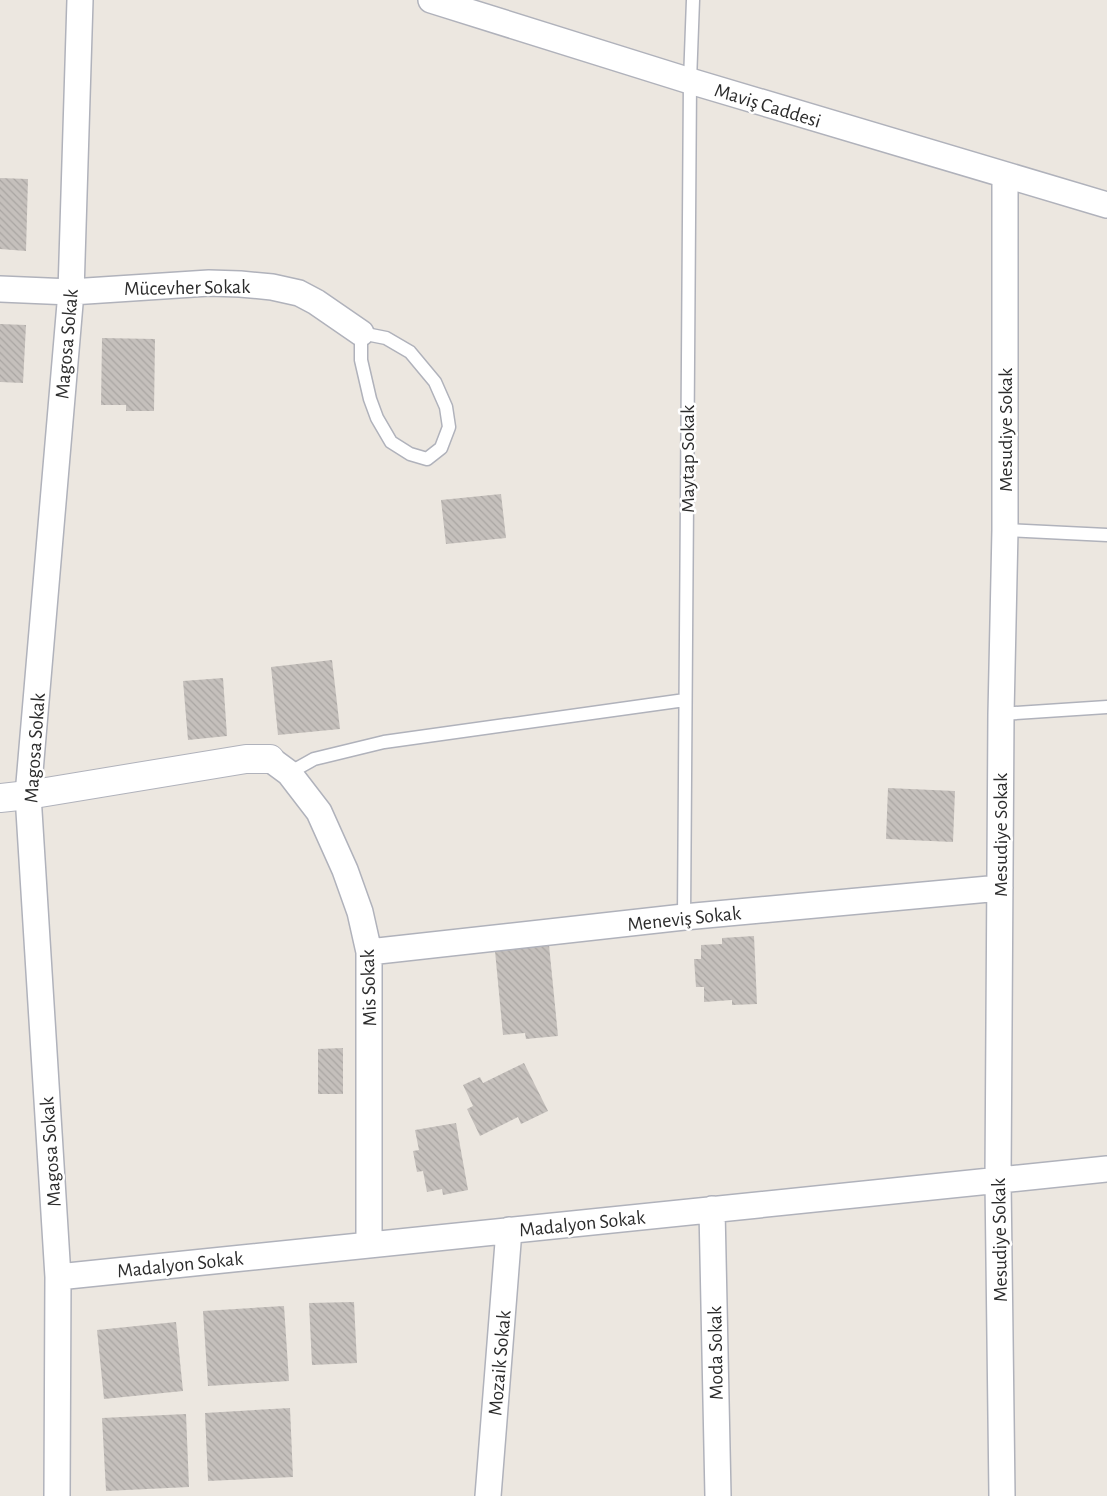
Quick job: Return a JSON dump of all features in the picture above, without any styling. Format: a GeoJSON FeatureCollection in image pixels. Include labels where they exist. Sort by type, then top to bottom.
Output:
{"type":"FeatureCollection","features":[{"type":"Feature","properties":{"kind":"street","name":"Magosa Sokak"},"geometry":{"type":"LineString","coordinates":[[57,1496],[58,1277],[28,795],[71,292],[80,0]]}},
{"type":"Feature","properties":{"kind":"street","name":"Maviş Caddesi"},"geometry":{"type":"LineString","coordinates":[[431,0],[690,81],[1107,205]]}},
{"type":"Feature","properties":{"kind":"street","name":"Mesudiye Sokak"},"geometry":{"type":"LineString","coordinates":[[1002,1496],[998,1180],[1005,175]]}},
{"type":"Feature","properties":{"kind":"street","name":"Mücevher Sokak"},"geometry":{"type":"LineString","coordinates":[[0,289],[71,292],[209,283],[272,287],[298,293],[316,302],[361,333]]}},
{"type":"Feature","properties":{"kind":"street"},"geometry":{"type":"LineString","coordinates":[[0,798],[246,759],[279,766]]}},
{"type":"Feature","properties":{"kind":"street","name":"Mis Sokak"},"geometry":{"type":"LineString","coordinates":[[279,766],[318,812],[338,854],[360,912],[369,952],[369,1245]]}},
{"type":"Feature","properties":{"kind":"street","name":"Meneviş Sokak"},"geometry":{"type":"LineString","coordinates":[[369,952],[684,917],[1000,888]]}},
{"type":"Feature","properties":{"kind":"street","name":"Madalyon Sokak"},"geometry":{"type":"LineString","coordinates":[[58,1277],[1107,1169]]}},
{"type":"Feature","properties":{"kind":"street","name":"Moda Sokak"},"geometry":{"type":"LineString","coordinates":[[712,1209],[718,1496]]}},
{"type":"Feature","properties":{"kind":"street","name":"Mozaik Sokak"},"geometry":{"type":"LineString","coordinates":[[488,1496],[509,1230]]}},
{"type":"Feature","properties":{"kind":"lane","name":"Maytap Sokak"},"geometry":{"type":"LineString","coordinates":[[684,917],[690,81],[693,0]]}},
{"type":"Feature","properties":{"kind":"lane"},"geometry":{"type":"LineString","coordinates":[[361,333],[386,338],[410,352],[435,382],[446,407],[449,427],[441,448],[427,459],[410,454],[392,442],[377,418],[370,399],[361,360],[361,333]]}},
{"type":"Feature","properties":{"kind":"lane"},"geometry":{"type":"LineString","coordinates":[[1004,530],[1107,535]]}},
{"type":"Feature","properties":{"kind":"lane"},"geometry":{"type":"LineString","coordinates":[[279,766],[384,742],[685,700]]}},
{"type":"Feature","properties":{"kind":"lane"},"geometry":{"type":"LineString","coordinates":[[1001,714],[1107,707]]}},
{"type":"Feature","properties":{"kind":"building"},"geometry":{"type":"Polygon","coordinates":[[[0,178],[28,179],[26,251],[0,249],[0,178]]]}},
{"type":"Feature","properties":{"kind":"building"},"geometry":{"type":"Polygon","coordinates":[[[0,324],[26,325],[23,383],[0,382],[0,324]]]}},
{"type":"Feature","properties":{"kind":"building"},"geometry":{"type":"Polygon","coordinates":[[[102,338],[155,339],[154,411],[126,411],[126,405],[101,405],[102,338]]]}},
{"type":"Feature","properties":{"kind":"building"},"geometry":{"type":"Polygon","coordinates":[[[501,494],[506,538],[446,544],[441,500],[501,494]]]}},
{"type":"Feature","properties":{"kind":"building"},"geometry":{"type":"Polygon","coordinates":[[[332,660],[340,729],[278,735],[271,667],[332,660]]]}},
{"type":"Feature","properties":{"kind":"building"},"geometry":{"type":"Polygon","coordinates":[[[223,678],[227,736],[188,740],[183,681],[223,678]]]}},
{"type":"Feature","properties":{"kind":"building"},"geometry":{"type":"Polygon","coordinates":[[[888,788],[955,791],[953,842],[886,839],[888,788]]]}},
{"type":"Feature","properties":{"kind":"building"},"geometry":{"type":"Polygon","coordinates":[[[754,936],[757,1004],[732,1005],[732,1000],[704,1002],[704,987],[696,987],[694,959],[701,959],[701,945],[722,944],[722,938],[754,936]]]}},
{"type":"Feature","properties":{"kind":"building"},"geometry":{"type":"Polygon","coordinates":[[[549,945],[558,1036],[526,1039],[525,1033],[503,1035],[495,951],[549,945]]]}},
{"type":"Feature","properties":{"kind":"building"},"geometry":{"type":"Polygon","coordinates":[[[343,1048],[343,1094],[318,1094],[318,1049],[343,1048]]]}},
{"type":"Feature","properties":{"kind":"building"},"geometry":{"type":"Polygon","coordinates":[[[524,1063],[548,1111],[521,1124],[518,1117],[480,1136],[467,1109],[473,1106],[463,1085],[480,1077],[483,1083],[524,1063]]]}},
{"type":"Feature","properties":{"kind":"building"},"geometry":{"type":"Polygon","coordinates":[[[456,1123],[468,1190],[443,1195],[442,1189],[427,1192],[423,1171],[417,1172],[413,1151],[419,1150],[415,1130],[456,1123]]]}},
{"type":"Feature","properties":{"kind":"building"},"geometry":{"type":"Polygon","coordinates":[[[354,1302],[357,1363],[312,1365],[309,1303],[354,1302]]]}},
{"type":"Feature","properties":{"kind":"building"},"geometry":{"type":"Polygon","coordinates":[[[284,1306],[289,1381],[208,1386],[203,1311],[284,1306]]]}},
{"type":"Feature","properties":{"kind":"building"},"geometry":{"type":"Polygon","coordinates":[[[176,1322],[183,1391],[104,1399],[97,1330],[176,1322]]]}},
{"type":"Feature","properties":{"kind":"building"},"geometry":{"type":"Polygon","coordinates":[[[290,1408],[293,1477],[208,1481],[205,1413],[290,1408]]]}},
{"type":"Feature","properties":{"kind":"building"},"geometry":{"type":"Polygon","coordinates":[[[186,1414],[189,1487],[106,1491],[102,1418],[186,1414]]]}}]}
